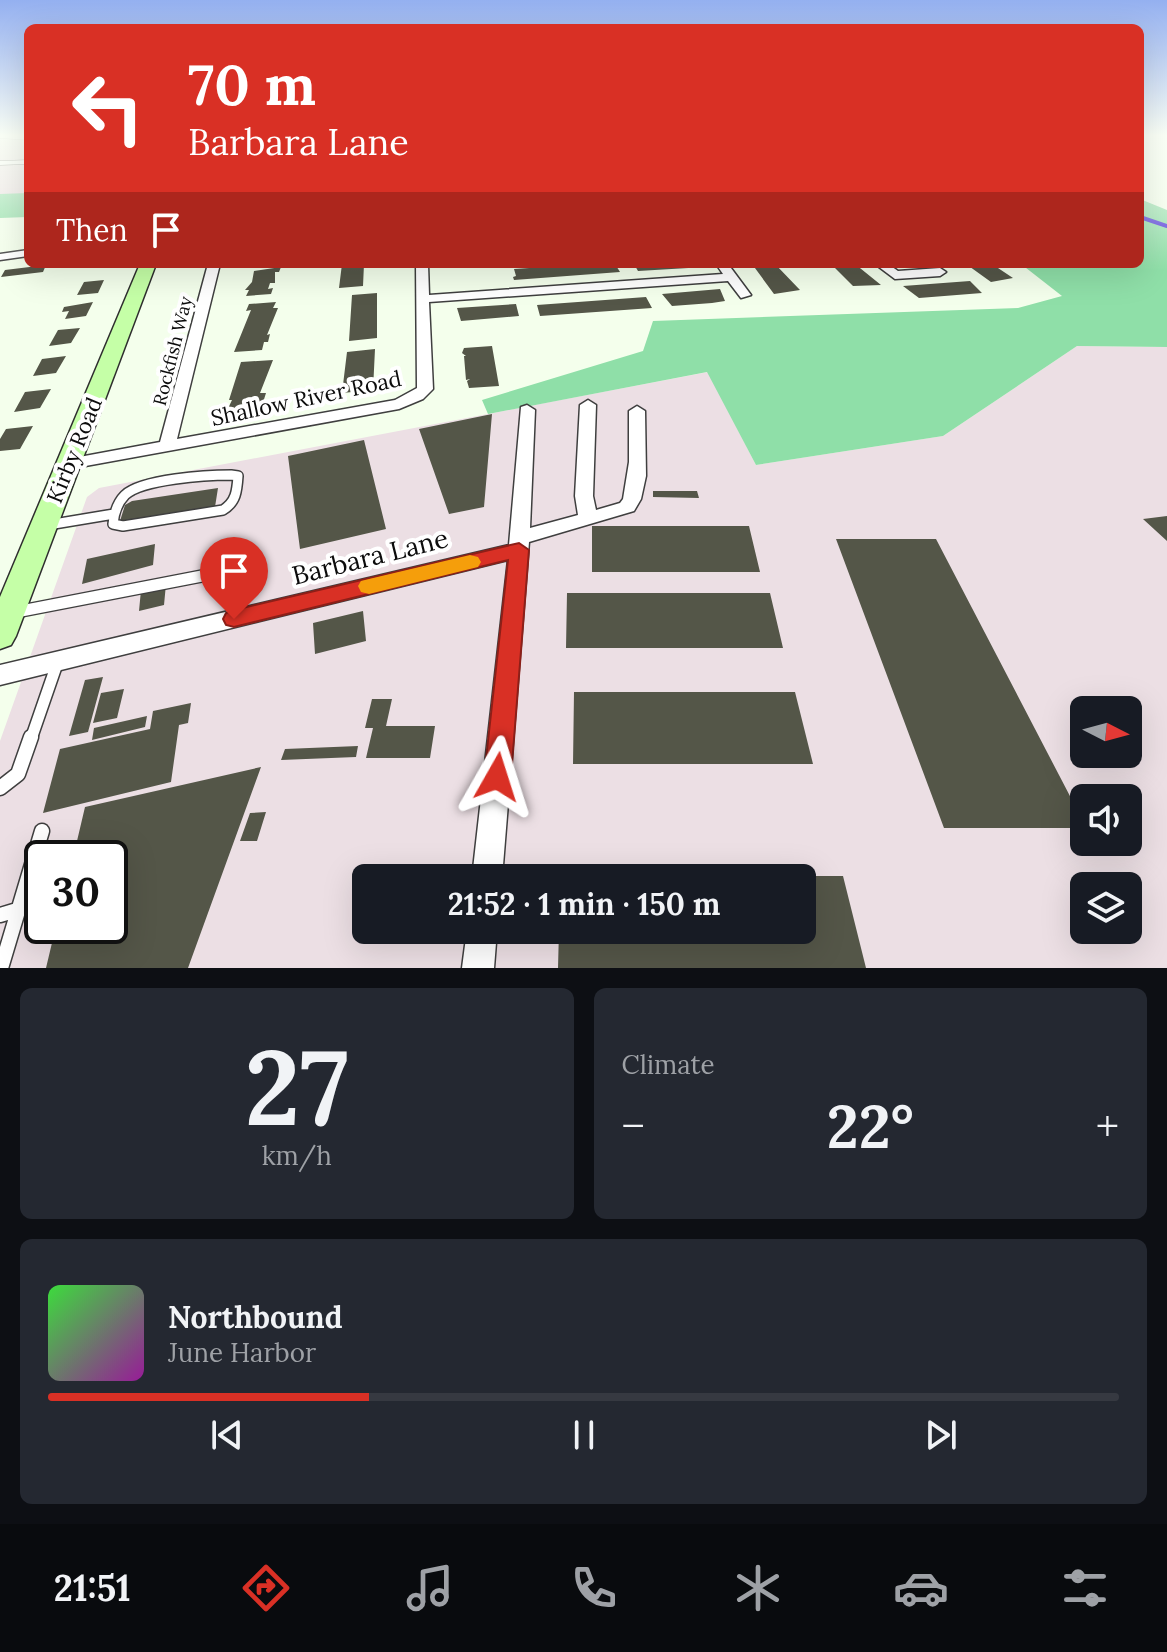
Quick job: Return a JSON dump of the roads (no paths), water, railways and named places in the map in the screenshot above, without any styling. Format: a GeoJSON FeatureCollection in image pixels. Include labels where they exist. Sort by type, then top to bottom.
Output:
{"type":"FeatureCollection","features":[{"type":"Feature","properties":{"kind":"main road","name":"Kirby Road"},"geometry":{"type":"LineString","coordinates":[[4,625],[146,268]]}},
{"type":"Feature","properties":{"kind":"street"},"geometry":{"type":"LineString","coordinates":[[0,257],[24,254]]}},
{"type":"Feature","properties":{"kind":"street","name":"Rockfish Way"},"geometry":{"type":"LineString","coordinates":[[167,447],[213,268]]}},
{"type":"Feature","properties":{"kind":"street","name":"Shallow River Road"},"geometry":{"type":"LineString","coordinates":[[69,464],[399,404],[418,396],[425,389],[422,268]]}},
{"type":"Feature","properties":{"kind":"street"},"geometry":{"type":"LineString","coordinates":[[725,268],[745,295]]}},
{"type":"Feature","properties":{"kind":"street"},"geometry":{"type":"LineString","coordinates":[[886,268],[895,275],[940,272],[935,268]]}},
{"type":"Feature","properties":{"kind":"street"},"geometry":{"type":"LineString","coordinates":[[423,299],[732,277]]}},
{"type":"Feature","properties":{"kind":"street"},"geometry":{"type":"LineString","coordinates":[[588,405],[584,496],[588,518]]}},
{"type":"Feature","properties":{"kind":"street"},"geometry":{"type":"LineString","coordinates":[[488,864],[520,544],[527,410]]}},
{"type":"Feature","properties":{"kind":"street","name":"Barbara Lane"},"geometry":{"type":"LineString","coordinates":[[0,675],[234,619],[520,544],[627,507],[633,500],[637,411]]}},
{"type":"Feature","properties":{"kind":"street"},"geometry":{"type":"LineString","coordinates":[[478,968],[481,944]]}},
{"type":"Feature","properties":{"kind":"lane"},"geometry":{"type":"LineString","coordinates":[[221,474],[238,476],[237,497],[232,505],[223,510],[123,526],[113,524],[114,514],[119,502],[133,490],[221,474]]}},
{"type":"Feature","properties":{"kind":"lane"},"geometry":{"type":"LineString","coordinates":[[44,525],[114,514]]}},
{"type":"Feature","properties":{"kind":"lane"},"geometry":{"type":"LineString","coordinates":[[4,625],[207,575],[229,579],[233,584],[234,619]]}},
{"type":"Feature","properties":{"kind":"lane"},"geometry":{"type":"LineString","coordinates":[[0,788],[18,774],[58,661]]}},
{"type":"Feature","properties":{"kind":"lane"},"geometry":{"type":"LineString","coordinates":[[1,968],[42,831]]}},
{"type":"Feature","properties":{"kind":"lane"},"geometry":{"type":"LineString","coordinates":[[0,915],[17,910]]}},
{"type":"Feature","properties":{"kind":"waterway"},"geometry":{"type":"LineString","coordinates":[[1144,218],[1167,226]]}}]}
